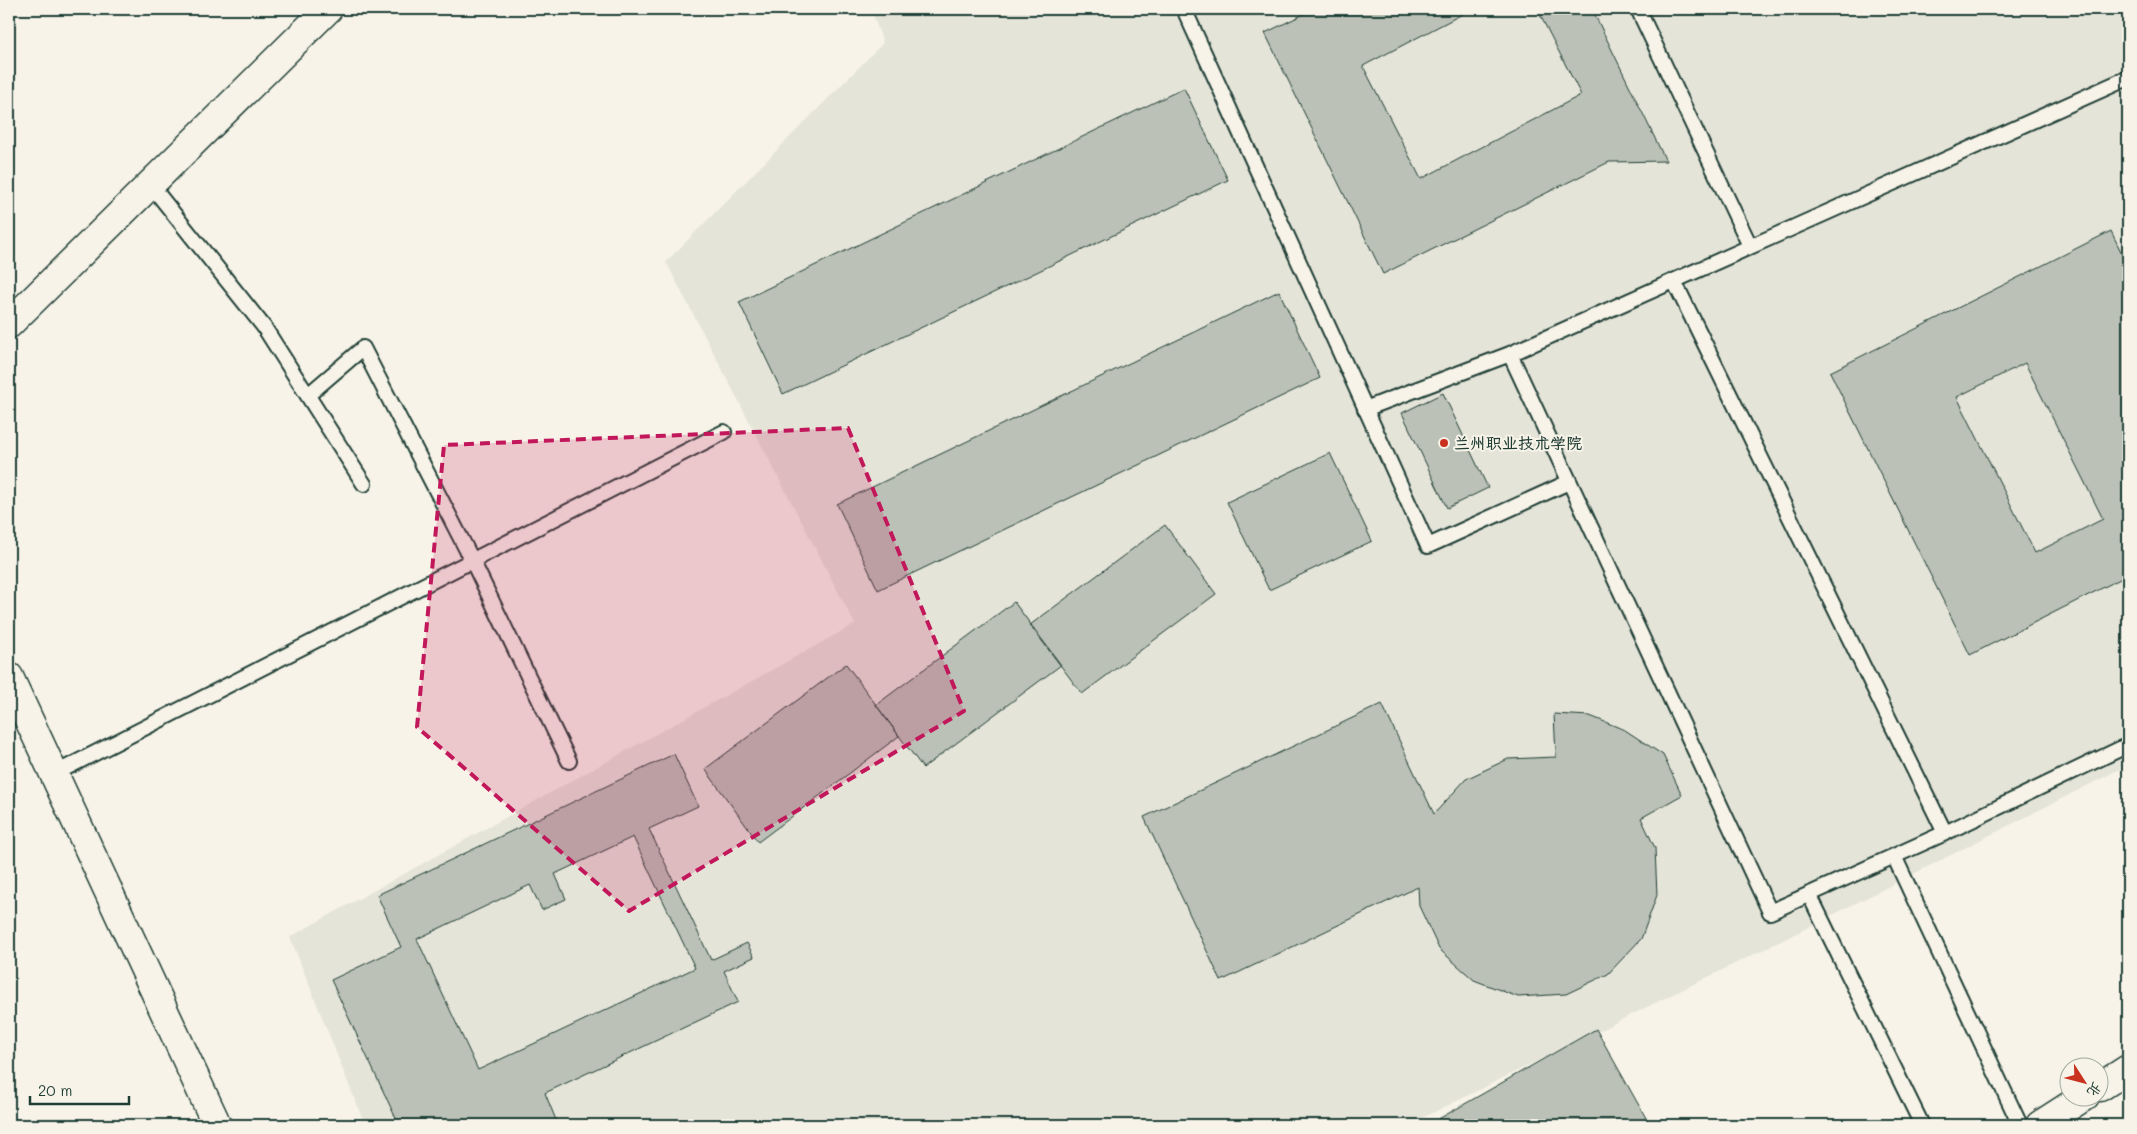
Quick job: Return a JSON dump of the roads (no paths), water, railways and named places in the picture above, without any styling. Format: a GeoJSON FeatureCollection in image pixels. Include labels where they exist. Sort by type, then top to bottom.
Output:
{"type":"FeatureCollection","features":[{"type":"Feature","properties":{"kind":"street"},"geometry":{"type":"LineString","coordinates":[[9,324],[328,9]]}},
{"type":"Feature","properties":{"kind":"street"},"geometry":{"type":"LineString","coordinates":[[9,677],[217,1125]]}},
{"type":"Feature","properties":{"kind":"street"},"geometry":{"type":"LineString","coordinates":[[2110,1081],[2127,1071]]}},
{"type":"Feature","properties":{"kind":"street"},"geometry":{"type":"LineString","coordinates":[[2040,1125],[2069,1106]]}},
{"type":"Feature","properties":{"kind":"lane"},"geometry":{"type":"LineString","coordinates":[[1184,9],[1428,546],[1570,482]]}},
{"type":"Feature","properties":{"kind":"lane"},"geometry":{"type":"LineString","coordinates":[[1638,9],[1750,246]]}},
{"type":"Feature","properties":{"kind":"lane"},"geometry":{"type":"LineString","coordinates":[[1365,409],[1510,354],[2128,78]]}},
{"type":"Feature","properties":{"kind":"lane"},"geometry":{"type":"LineString","coordinates":[[150,184],[264,327],[364,484]]}},
{"type":"Feature","properties":{"kind":"lane"},"geometry":{"type":"LineString","coordinates":[[1674,280],[1945,833]]}},
{"type":"Feature","properties":{"kind":"lane"},"geometry":{"type":"LineString","coordinates":[[308,395],[363,348],[472,560],[569,761]]}},
{"type":"Feature","properties":{"kind":"lane"},"geometry":{"type":"LineString","coordinates":[[1510,354],[1770,912],[1945,833],[2128,745]]}},
{"type":"Feature","properties":{"kind":"lane"},"geometry":{"type":"LineString","coordinates":[[54,774],[724,432]]}},
{"type":"Feature","properties":{"kind":"lane"},"geometry":{"type":"LineString","coordinates":[[1894,856],[2020,1125]]}},
{"type":"Feature","properties":{"kind":"lane"},"geometry":{"type":"LineString","coordinates":[[1809,894],[1922,1125]]}},
{"type":"Feature","properties":{"kind":"place","name":"兰州职业技术学院"},"geometry":{"type":"Point","coordinates":[1444,443]}}]}
